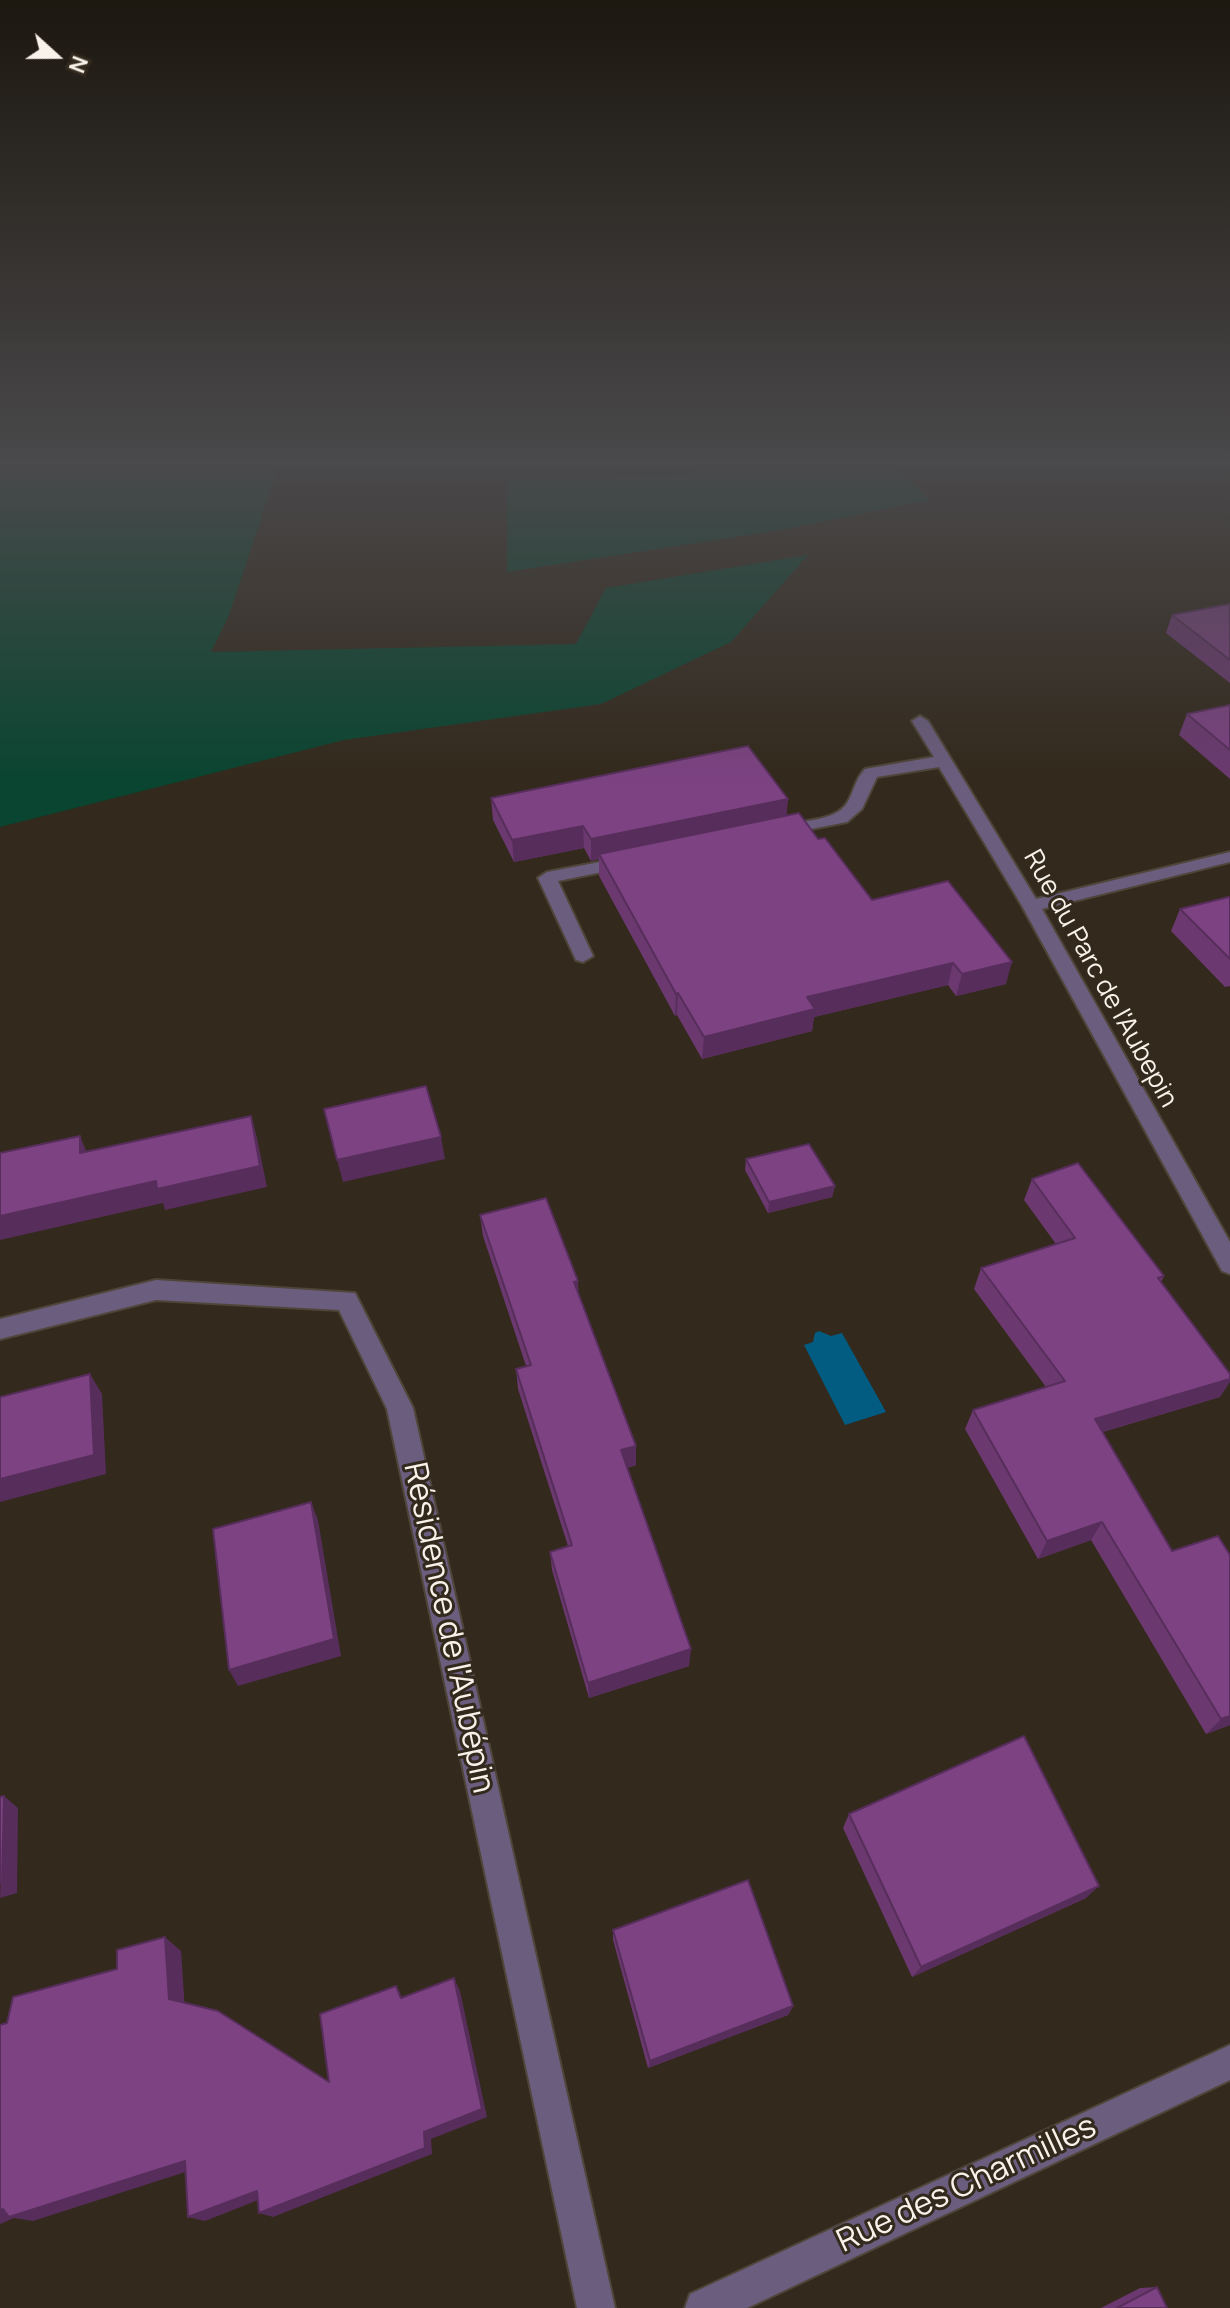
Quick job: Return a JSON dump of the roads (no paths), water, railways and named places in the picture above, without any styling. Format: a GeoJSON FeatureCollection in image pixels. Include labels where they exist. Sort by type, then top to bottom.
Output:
{"type":"FeatureCollection","features":[{"type":"Feature","properties":{"kind":"street","name":"Rue du Parc de l'Aubepin"},"geometry":{"type":"LineString","coordinates":[[920,721],[1031,906],[1230,1264]]}},
{"type":"Feature","properties":{"kind":"street"},"geometry":{"type":"LineString","coordinates":[[763,834],[841,818],[853,809],[871,773],[944,761]]}},
{"type":"Feature","properties":{"kind":"street"},"geometry":{"type":"LineString","coordinates":[[1031,906],[1230,857]]}},
{"type":"Feature","properties":{"kind":"street"},"geometry":{"type":"LineString","coordinates":[[583,956],[547,878],[640,859]]}},
{"type":"Feature","properties":{"kind":"street","name":"Résidence de l'Aubépin"},"geometry":{"type":"LineString","coordinates":[[0,1329],[156,1290],[346,1300],[400,1408],[596,2308]]}},
{"type":"Feature","properties":{"kind":"street","name":"Rue des Charmilles"},"geometry":{"type":"LineString","coordinates":[[704,2308],[1230,2062]]}},
{"type":"Feature","properties":{"kind":"water"},"geometry":{"type":"Polygon","coordinates":[[[819,1331],[831,1336],[842,1333],[886,1412],[845,1425],[804,1345],[813,1342],[815,1333],[819,1331]]]}}]}
